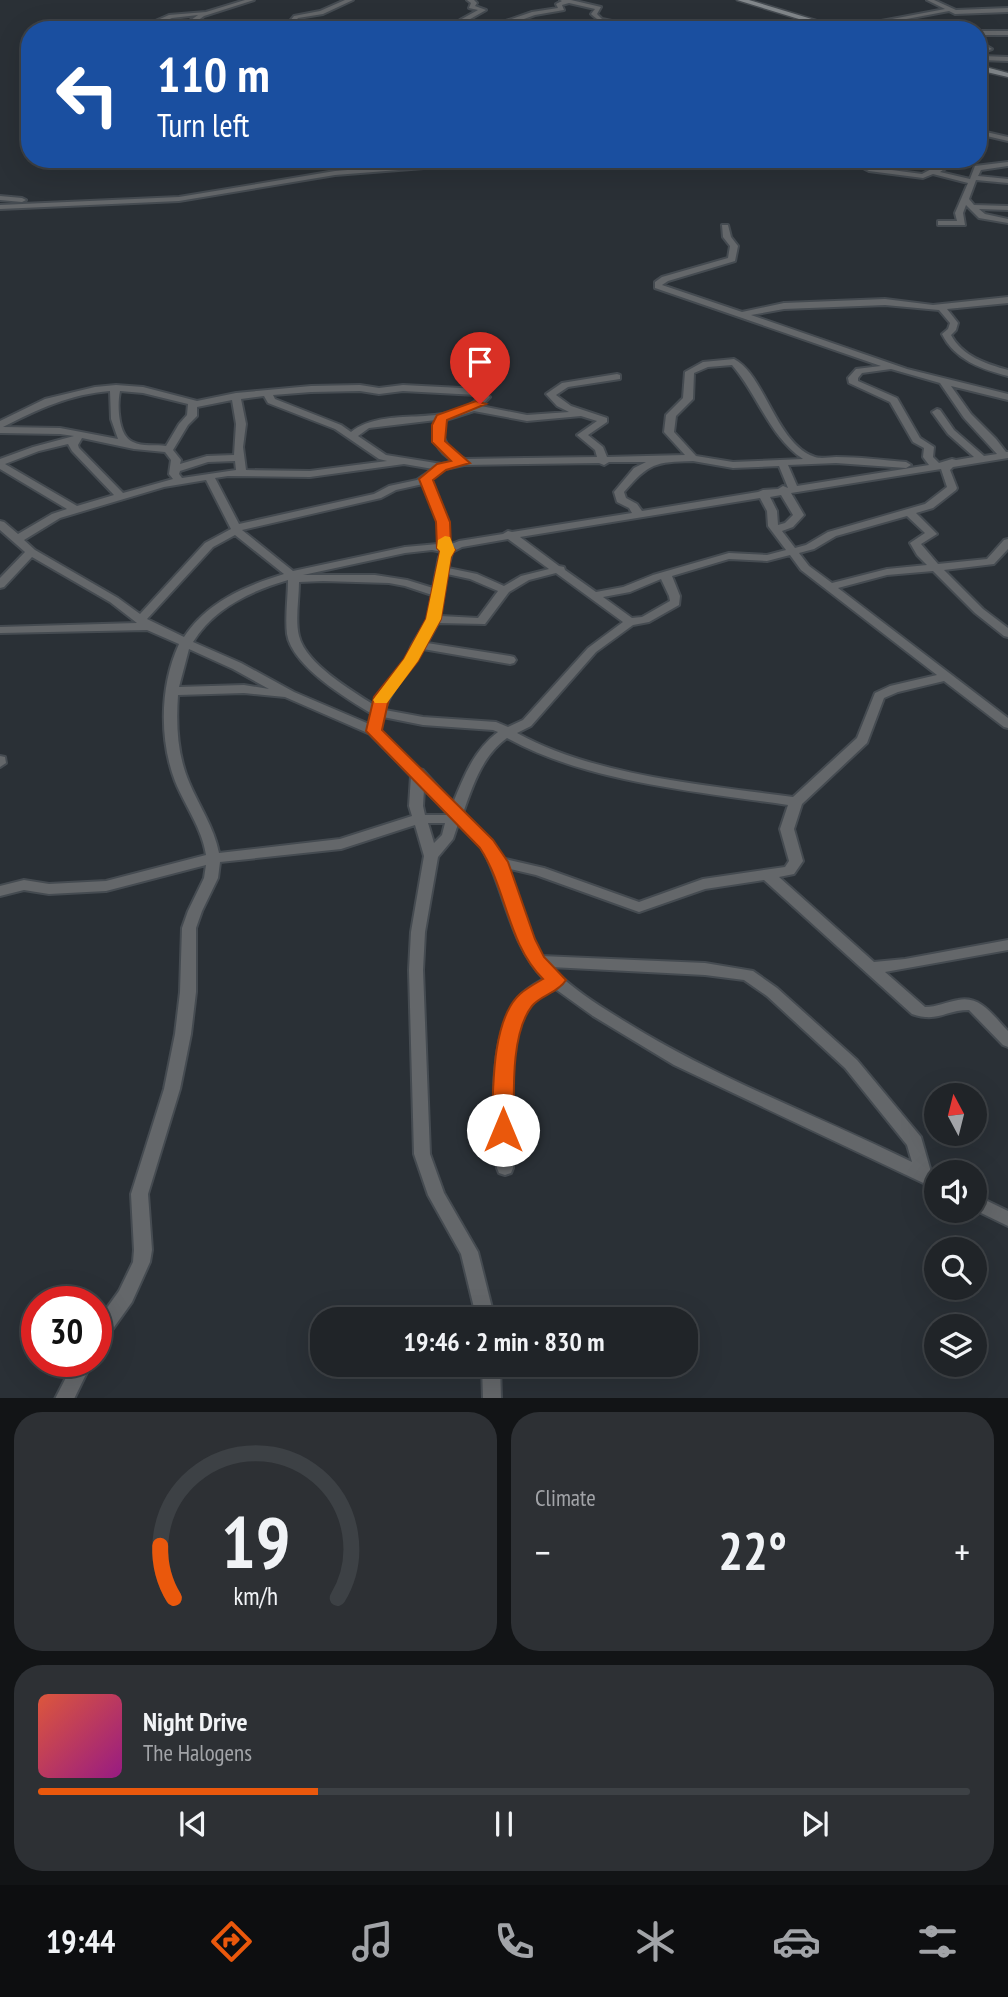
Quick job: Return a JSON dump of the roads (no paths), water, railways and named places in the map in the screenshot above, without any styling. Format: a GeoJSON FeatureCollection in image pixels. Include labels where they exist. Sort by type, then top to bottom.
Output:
{"type":"FeatureCollection","features":[{"type":"Feature","properties":{"kind":"street"},"geometry":{"type":"LineString","coordinates":[[159,21],[176,14],[206,13],[251,0]]}},
{"type":"Feature","properties":{"kind":"street"},"geometry":{"type":"LineString","coordinates":[[293,21],[296,17],[328,11],[351,0]]}},
{"type":"Feature","properties":{"kind":"street"},"geometry":{"type":"LineString","coordinates":[[462,21],[482,10],[471,6],[474,3],[470,0]]}},
{"type":"Feature","properties":{"kind":"street"},"geometry":{"type":"LineString","coordinates":[[930,0],[946,10]]}},
{"type":"Feature","properties":{"kind":"street"},"geometry":{"type":"LineString","coordinates":[[514,21],[534,13],[562,9],[559,4],[565,1],[599,8],[594,14],[602,21]]}},
{"type":"Feature","properties":{"kind":"street"},"geometry":{"type":"LineString","coordinates":[[746,1],[807,21]]}},
{"type":"Feature","properties":{"kind":"street"},"geometry":{"type":"LineString","coordinates":[[878,21],[946,10],[983,13],[1008,10]]}},
{"type":"Feature","properties":{"kind":"street"},"geometry":{"type":"LineString","coordinates":[[194,21],[206,13]]}},
{"type":"Feature","properties":{"kind":"street"},"geometry":{"type":"LineString","coordinates":[[987,33],[1008,33]]}},
{"type":"Feature","properties":{"kind":"street"},"geometry":{"type":"LineString","coordinates":[[987,61],[1008,59]]}},
{"type":"Feature","properties":{"kind":"street"},"geometry":{"type":"LineString","coordinates":[[987,65],[1007,74]]}},
{"type":"Feature","properties":{"kind":"street"},"geometry":{"type":"LineString","coordinates":[[987,136],[1008,139]]}},
{"type":"Feature","properties":{"kind":"street"},"geometry":{"type":"LineString","coordinates":[[987,166],[1008,163]]}},
{"type":"Feature","properties":{"kind":"street"},"geometry":{"type":"LineString","coordinates":[[0,207],[179,199],[324,174],[400,168]]}},
{"type":"Feature","properties":{"kind":"street"},"geometry":{"type":"LineString","coordinates":[[869,169],[923,176],[937,168],[937,174],[973,180],[1008,181]]}},
{"type":"Feature","properties":{"kind":"street"},"geometry":{"type":"LineString","coordinates":[[941,223],[962,223],[959,213],[967,203],[978,168]]}},
{"type":"Feature","properties":{"kind":"street"},"geometry":{"type":"LineString","coordinates":[[0,198],[64,204]]}},
{"type":"Feature","properties":{"kind":"street"},"geometry":{"type":"LineString","coordinates":[[967,203],[1008,208]]}},
{"type":"Feature","properties":{"kind":"street"},"geometry":{"type":"LineString","coordinates":[[967,203],[982,216],[1008,220]]}},
{"type":"Feature","properties":{"kind":"street"},"geometry":{"type":"LineString","coordinates":[[725,227],[727,237],[734,246],[732,259],[665,279],[657,285],[941,382],[1008,397]]}},
{"type":"Feature","properties":{"kind":"street"},"geometry":{"type":"LineString","coordinates":[[741,315],[773,307],[837,303],[885,302],[929,309],[1008,300]]}},
{"type":"Feature","properties":{"kind":"street"},"geometry":{"type":"LineString","coordinates":[[941,307],[954,323],[952,330],[946,334],[953,346],[978,365],[1008,373]]}},
{"type":"Feature","properties":{"kind":"street"},"geometry":{"type":"LineString","coordinates":[[694,458],[668,432],[671,415],[688,399],[690,372],[706,364],[734,362],[775,426],[796,450],[812,460]]}},
{"type":"Feature","properties":{"kind":"street"},"geometry":{"type":"LineString","coordinates":[[894,367],[859,371],[853,380],[874,393],[894,400],[916,440],[929,447],[929,466]]}},
{"type":"Feature","properties":{"kind":"street"},"geometry":{"type":"LineString","coordinates":[[604,462],[600,449],[582,435],[604,420],[559,403],[551,394],[570,384],[617,377]]}},
{"type":"Feature","properties":{"kind":"street"},"geometry":{"type":"LineString","coordinates":[[941,382],[953,392],[965,413],[1005,455]]}},
{"type":"Feature","properties":{"kind":"street"},"geometry":{"type":"LineString","coordinates":[[116,388],[112,398],[113,409],[121,434],[129,444]]}},
{"type":"Feature","properties":{"kind":"street"},"geometry":{"type":"LineString","coordinates":[[0,428],[46,400],[76,392],[116,388],[158,391],[196,404]]}},
{"type":"Feature","properties":{"kind":"street"},"geometry":{"type":"LineString","coordinates":[[168,450],[177,441],[181,426],[192,416],[191,407],[236,396],[355,388],[375,391],[403,388],[483,393],[484,401],[474,408],[447,416],[366,425],[353,435]]}},
{"type":"Feature","properties":{"kind":"street"},"geometry":{"type":"LineString","coordinates":[[267,394],[271,401],[353,435],[383,457],[442,467],[464,463],[694,458],[733,466],[812,460],[929,466]]}},
{"type":"Feature","properties":{"kind":"street"},"geometry":{"type":"LineString","coordinates":[[236,396],[242,424],[239,458],[241,473]]}},
{"type":"Feature","properties":{"kind":"street"},"geometry":{"type":"LineString","coordinates":[[474,408],[527,418],[584,414]]}},
{"type":"Feature","properties":{"kind":"street"},"geometry":{"type":"LineString","coordinates":[[937,412],[951,432],[981,458]]}},
{"type":"Feature","properties":{"kind":"street"},"geometry":{"type":"LineString","coordinates":[[447,416],[438,425],[439,442],[452,457],[464,463]]}},
{"type":"Feature","properties":{"kind":"street"},"geometry":{"type":"LineString","coordinates":[[0,428],[45,429],[77,437],[168,450],[176,460],[174,469],[179,481]]}},
{"type":"Feature","properties":{"kind":"street"},"geometry":{"type":"LineString","coordinates":[[0,464],[36,449],[77,437]]}},
{"type":"Feature","properties":{"kind":"street"},"geometry":{"type":"LineString","coordinates":[[77,437],[73,445],[120,496]]}},
{"type":"Feature","properties":{"kind":"street"},"geometry":{"type":"LineString","coordinates":[[112,1313],[137,1273],[143,1253],[140,1190],[166,1117],[188,996],[189,931],[192,917],[211,881],[213,858],[206,832],[174,757],[171,723],[174,691],[185,643],[205,620],[225,604],[292,577],[401,551],[446,549],[478,539],[1005,455]]}},
{"type":"Feature","properties":{"kind":"street"},"geometry":{"type":"LineString","coordinates":[[174,469],[207,459],[239,458]]}},
{"type":"Feature","properties":{"kind":"street"},"geometry":{"type":"LineString","coordinates":[[638,514],[633,506],[621,500],[620,489],[638,470],[658,459]]}},
{"type":"Feature","properties":{"kind":"street"},"geometry":{"type":"LineString","coordinates":[[18,539],[46,521],[76,510],[179,481],[241,473],[310,474],[400,462]]}},
{"type":"Feature","properties":{"kind":"street"},"geometry":{"type":"LineString","coordinates":[[776,530],[789,525],[799,515],[788,489],[782,462]]}},
{"type":"Feature","properties":{"kind":"street"},"geometry":{"type":"LineString","coordinates":[[592,596],[626,590],[729,556],[767,558],[816,545],[832,534],[933,504],[952,488],[946,470],[952,462]]}},
{"type":"Feature","properties":{"kind":"street"},"geometry":{"type":"LineString","coordinates":[[0,464],[76,510]]}},
{"type":"Feature","properties":{"kind":"street"},"geometry":{"type":"LineString","coordinates":[[0,630],[145,623],[209,545],[236,529],[356,502],[426,479],[442,467]]}},
{"type":"Feature","properties":{"kind":"street"},"geometry":{"type":"LineString","coordinates":[[209,476],[236,529],[292,577],[359,576],[405,582],[421,590],[439,592]]}},
{"type":"Feature","properties":{"kind":"street"},"geometry":{"type":"LineString","coordinates":[[374,731],[382,697],[411,661],[434,619],[446,549],[443,522],[426,479]]}},
{"type":"Feature","properties":{"kind":"street"},"geometry":{"type":"LineString","coordinates":[[763,493],[771,505],[776,530],[790,550],[829,587],[1008,724]]}},
{"type":"Feature","properties":{"kind":"street"},"geometry":{"type":"LineString","coordinates":[[909,512],[932,534],[915,543],[935,568],[979,611],[1008,634]]}},
{"type":"Feature","properties":{"kind":"street"},"geometry":{"type":"LineString","coordinates":[[2,527],[31,552],[114,600],[145,623],[237,666],[290,695],[374,731],[418,774],[499,862],[525,939],[537,961],[577,997],[657,1049],[924,1176]]}},
{"type":"Feature","properties":{"kind":"street"},"geometry":{"type":"LineString","coordinates":[[508,534],[631,622]]}},
{"type":"Feature","properties":{"kind":"street"},"geometry":{"type":"LineString","coordinates":[[829,587],[872,574],[990,562],[1008,542]]}},
{"type":"Feature","properties":{"kind":"street"},"geometry":{"type":"LineString","coordinates":[[0,585],[31,552]]}},
{"type":"Feature","properties":{"kind":"street"},"geometry":{"type":"LineString","coordinates":[[434,619],[481,622],[505,590],[525,578],[560,569]]}},
{"type":"Feature","properties":{"kind":"street"},"geometry":{"type":"LineString","coordinates":[[442,570],[474,576],[505,590]]}},
{"type":"Feature","properties":{"kind":"street"},"geometry":{"type":"LineString","coordinates":[[483,1307],[469,1252],[436,1195],[422,1154],[417,957],[418,932],[431,856],[447,836],[457,817],[479,760],[508,731],[527,723],[592,650],[631,622],[645,620],[675,603],[676,596],[666,580],[666,575]]}},
{"type":"Feature","properties":{"kind":"street"},"geometry":{"type":"LineString","coordinates":[[292,577],[293,635],[300,652],[333,684],[377,712],[423,721],[482,723],[508,731],[533,747],[581,764],[671,784],[796,802]]}},
{"type":"Feature","properties":{"kind":"street"},"geometry":{"type":"LineString","coordinates":[[418,645],[510,660]]}},
{"type":"Feature","properties":{"kind":"street"},"geometry":{"type":"LineString","coordinates":[[499,862],[539,871],[639,907],[703,884],[769,876],[789,870],[796,861],[787,829],[796,802],[863,740],[879,696],[894,689],[946,677]]}},
{"type":"Feature","properties":{"kind":"street"},"geometry":{"type":"LineString","coordinates":[[174,691],[244,689],[290,695]]}},
{"type":"Feature","properties":{"kind":"street"},"geometry":{"type":"LineString","coordinates":[[418,774],[418,820],[431,856]]}},
{"type":"Feature","properties":{"kind":"street"},"geometry":{"type":"LineString","coordinates":[[0,891],[24,885],[58,889],[106,886],[213,858],[341,844],[418,820],[457,817]]}},
{"type":"Feature","properties":{"kind":"street"},"geometry":{"type":"LineString","coordinates":[[769,876],[917,1010],[933,1014],[958,1005],[973,1005],[1008,1041]]}},
{"type":"Feature","properties":{"kind":"street"},"geometry":{"type":"LineString","coordinates":[[870,968],[919,964],[983,948],[1008,945]]}},
{"type":"Feature","properties":{"kind":"street"},"geometry":{"type":"LineString","coordinates":[[537,961],[705,969],[748,975],[772,992],[851,1064],[915,1142],[924,1164]]}},
{"type":"Feature","properties":{"kind":"street"},"geometry":{"type":"LineString","coordinates":[[505,1168],[502,1110],[512,1024],[525,1000],[556,980]]}},
{"type":"Feature","properties":{"kind":"street"},"geometry":{"type":"LineString","coordinates":[[987,1208],[1008,1219]]}},
{"type":"Feature","properties":{"kind":"street"},"geometry":{"type":"LineString","coordinates":[[64,1398],[74,1377]]}},
{"type":"Feature","properties":{"kind":"street"},"geometry":{"type":"LineString","coordinates":[[491,1377],[492,1398]]}}]}
